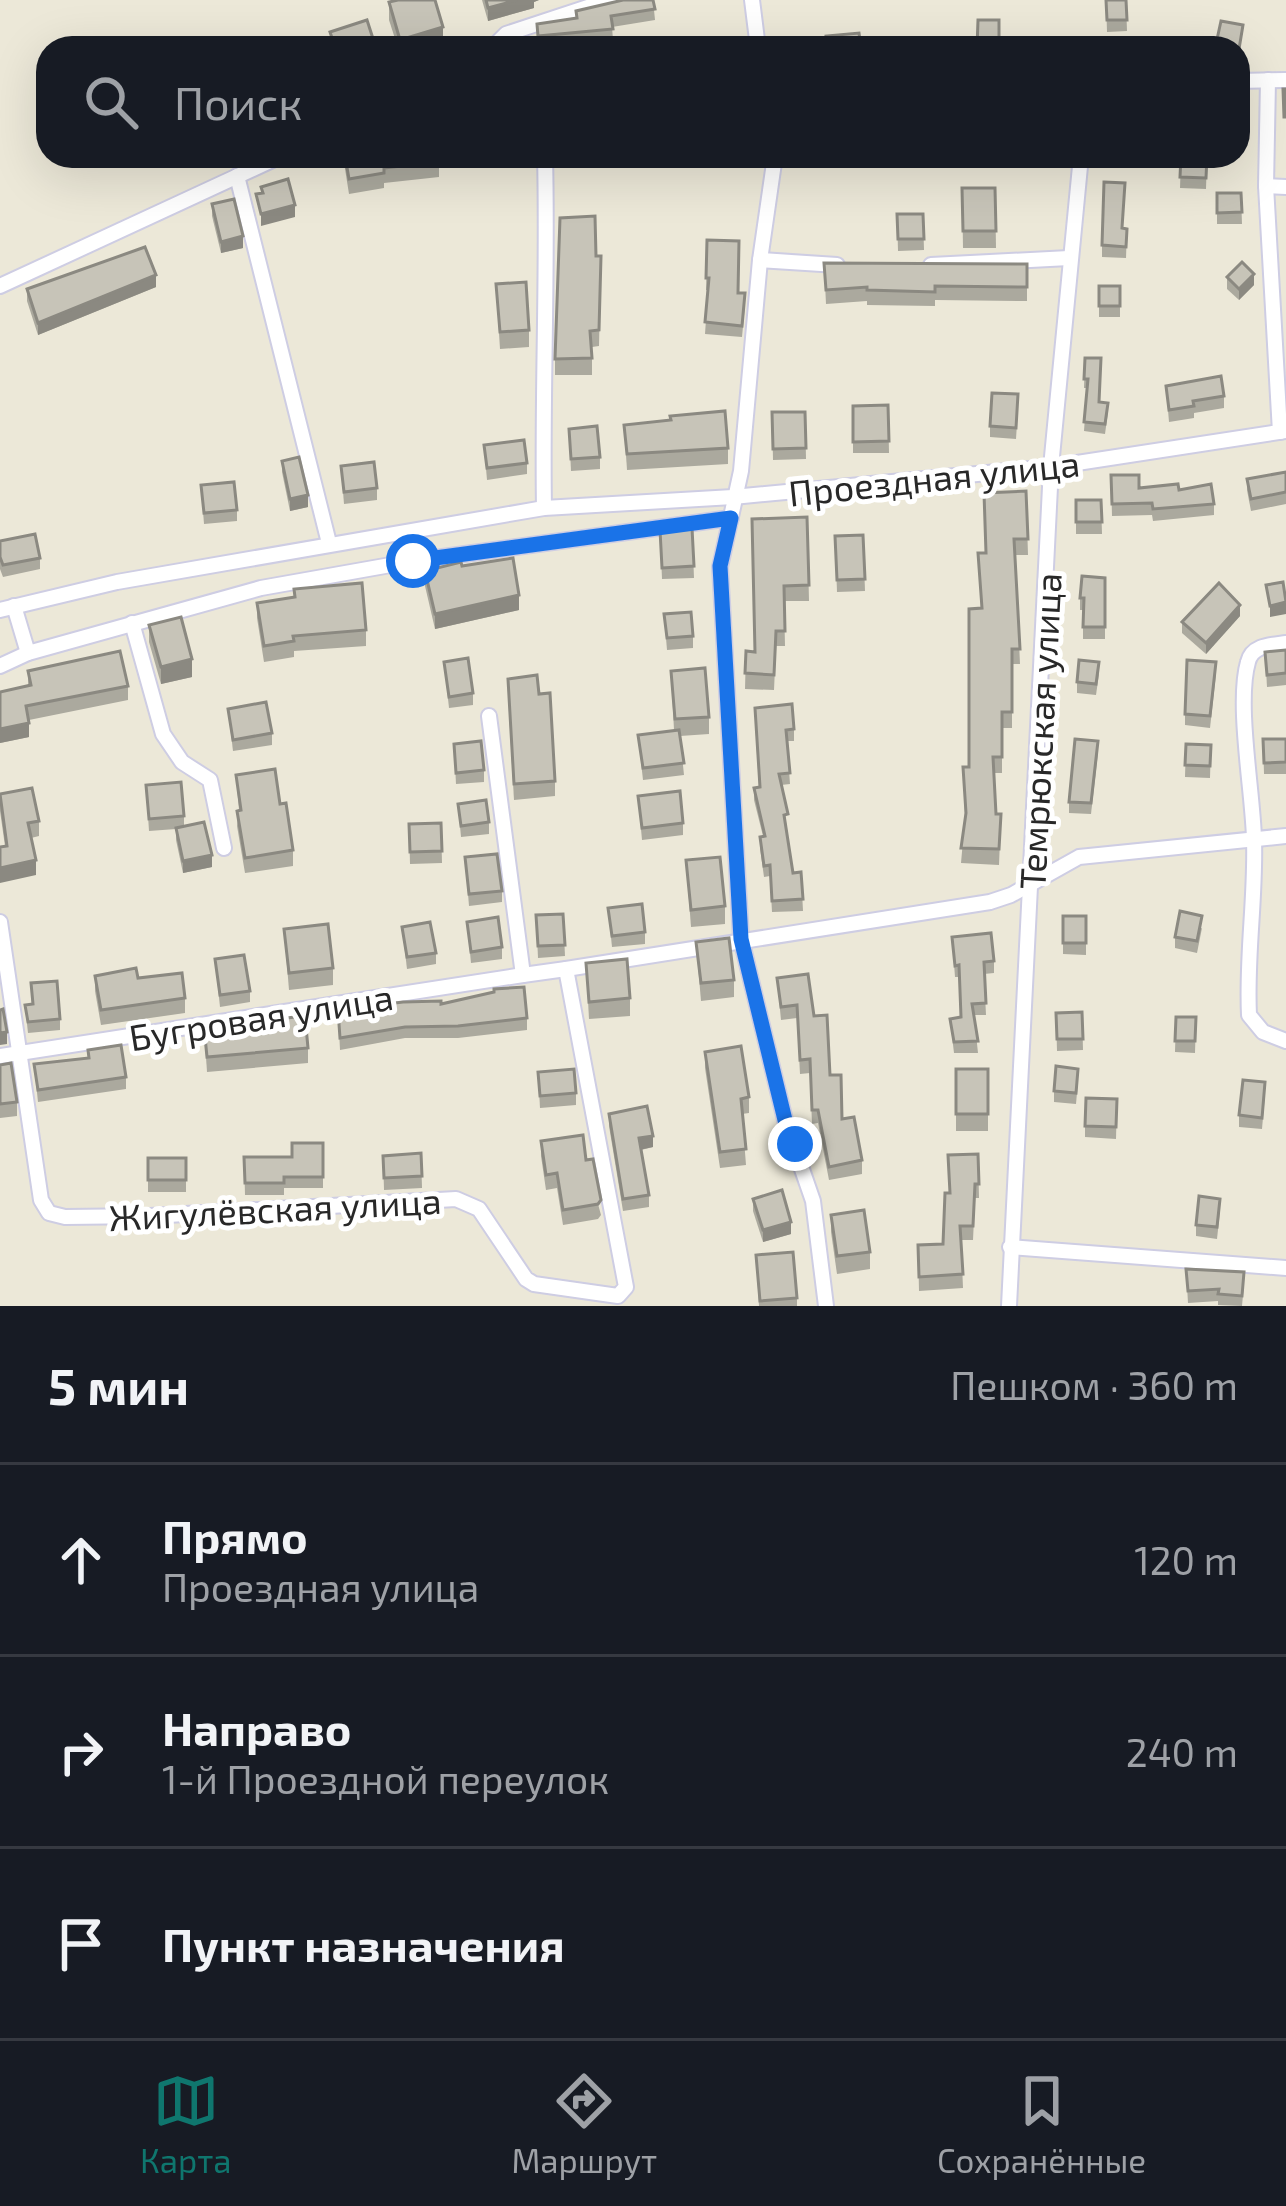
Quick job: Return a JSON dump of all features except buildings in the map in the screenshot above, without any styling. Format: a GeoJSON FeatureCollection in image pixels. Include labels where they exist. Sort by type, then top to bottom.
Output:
{"type":"FeatureCollection","features":[{"type":"Feature","properties":{"kind":"street"},"geometry":{"type":"LineString","coordinates":[[504,36],[609,0]]}},
{"type":"Feature","properties":{"kind":"street"},"geometry":{"type":"LineString","coordinates":[[752,0],[756,36]]}},
{"type":"Feature","properties":{"kind":"street"},"geometry":{"type":"LineString","coordinates":[[1268,80],[1266,186],[1283,431]]}},
{"type":"Feature","properties":{"kind":"street"},"geometry":{"type":"LineString","coordinates":[[1250,81],[1286,80]]}},
{"type":"Feature","properties":{"kind":"street"},"geometry":{"type":"LineString","coordinates":[[0,286],[254,168]]}},
{"type":"Feature","properties":{"kind":"street"},"geometry":{"type":"LineString","coordinates":[[544,508],[545,168]]}},
{"type":"Feature","properties":{"kind":"street"},"geometry":{"type":"LineString","coordinates":[[773,168],[741,471],[720,566],[741,939],[785,1120],[813,1201],[826,1306]]}},
{"type":"Feature","properties":{"kind":"street","name":"Темрюкская улица"},"geometry":{"type":"LineString","coordinates":[[1010,1306],[1051,467],[1080,168]]}},
{"type":"Feature","properties":{"kind":"street"},"geometry":{"type":"LineString","coordinates":[[237,176],[328,543]]}},
{"type":"Feature","properties":{"kind":"street"},"geometry":{"type":"LineString","coordinates":[[1266,186],[1286,187]]}},
{"type":"Feature","properties":{"kind":"street"},"geometry":{"type":"LineString","coordinates":[[908,267],[1069,258]]}},
{"type":"Feature","properties":{"kind":"street"},"geometry":{"type":"LineString","coordinates":[[760,260],[844,266]]}},
{"type":"Feature","properties":{"kind":"street","name":"Проездная улица"},"geometry":{"type":"LineString","coordinates":[[7,609],[117,582],[544,508],[734,497],[1051,467],[1283,431]]}},
{"type":"Feature","properties":{"kind":"street"},"geometry":{"type":"LineString","coordinates":[[0,666],[28,653],[261,588],[413,561],[731,518]]}},
{"type":"Feature","properties":{"kind":"street"},"geometry":{"type":"LineString","coordinates":[[7,609],[28,653]]}},
{"type":"Feature","properties":{"kind":"street"},"geometry":{"type":"LineString","coordinates":[[132,622],[163,734],[182,762],[210,780],[224,848]]}},
{"type":"Feature","properties":{"kind":"street"},"geometry":{"type":"LineString","coordinates":[[1286,643],[1257,649],[1247,663],[1254,841],[1249,1015],[1263,1031],[1286,1041]]}},
{"type":"Feature","properties":{"kind":"street"},"geometry":{"type":"LineString","coordinates":[[490,716],[523,975]]}},
{"type":"Feature","properties":{"kind":"street"},"geometry":{"type":"LineString","coordinates":[[566,969],[990,902],[1079,857],[1286,836]]}},
{"type":"Feature","properties":{"kind":"street","name":"Жигулёвская улица"},"geometry":{"type":"LineString","coordinates":[[0,922],[41,1200],[57,1216],[150,1216],[456,1199],[479,1209],[526,1280],[613,1297],[623,1294],[626,1287],[566,969]]}},
{"type":"Feature","properties":{"kind":"street","name":"Бугровая улица"},"geometry":{"type":"LineString","coordinates":[[0,1056],[566,969]]}},
{"type":"Feature","properties":{"kind":"street"},"geometry":{"type":"LineString","coordinates":[[1010,1247],[1286,1268]]}},
{"type":"Feature","properties":{"kind":"route"},"geometry":{"type":"LineString","coordinates":[[413,561],[731,518],[720,566],[741,939],[795,1144]]}}]}
